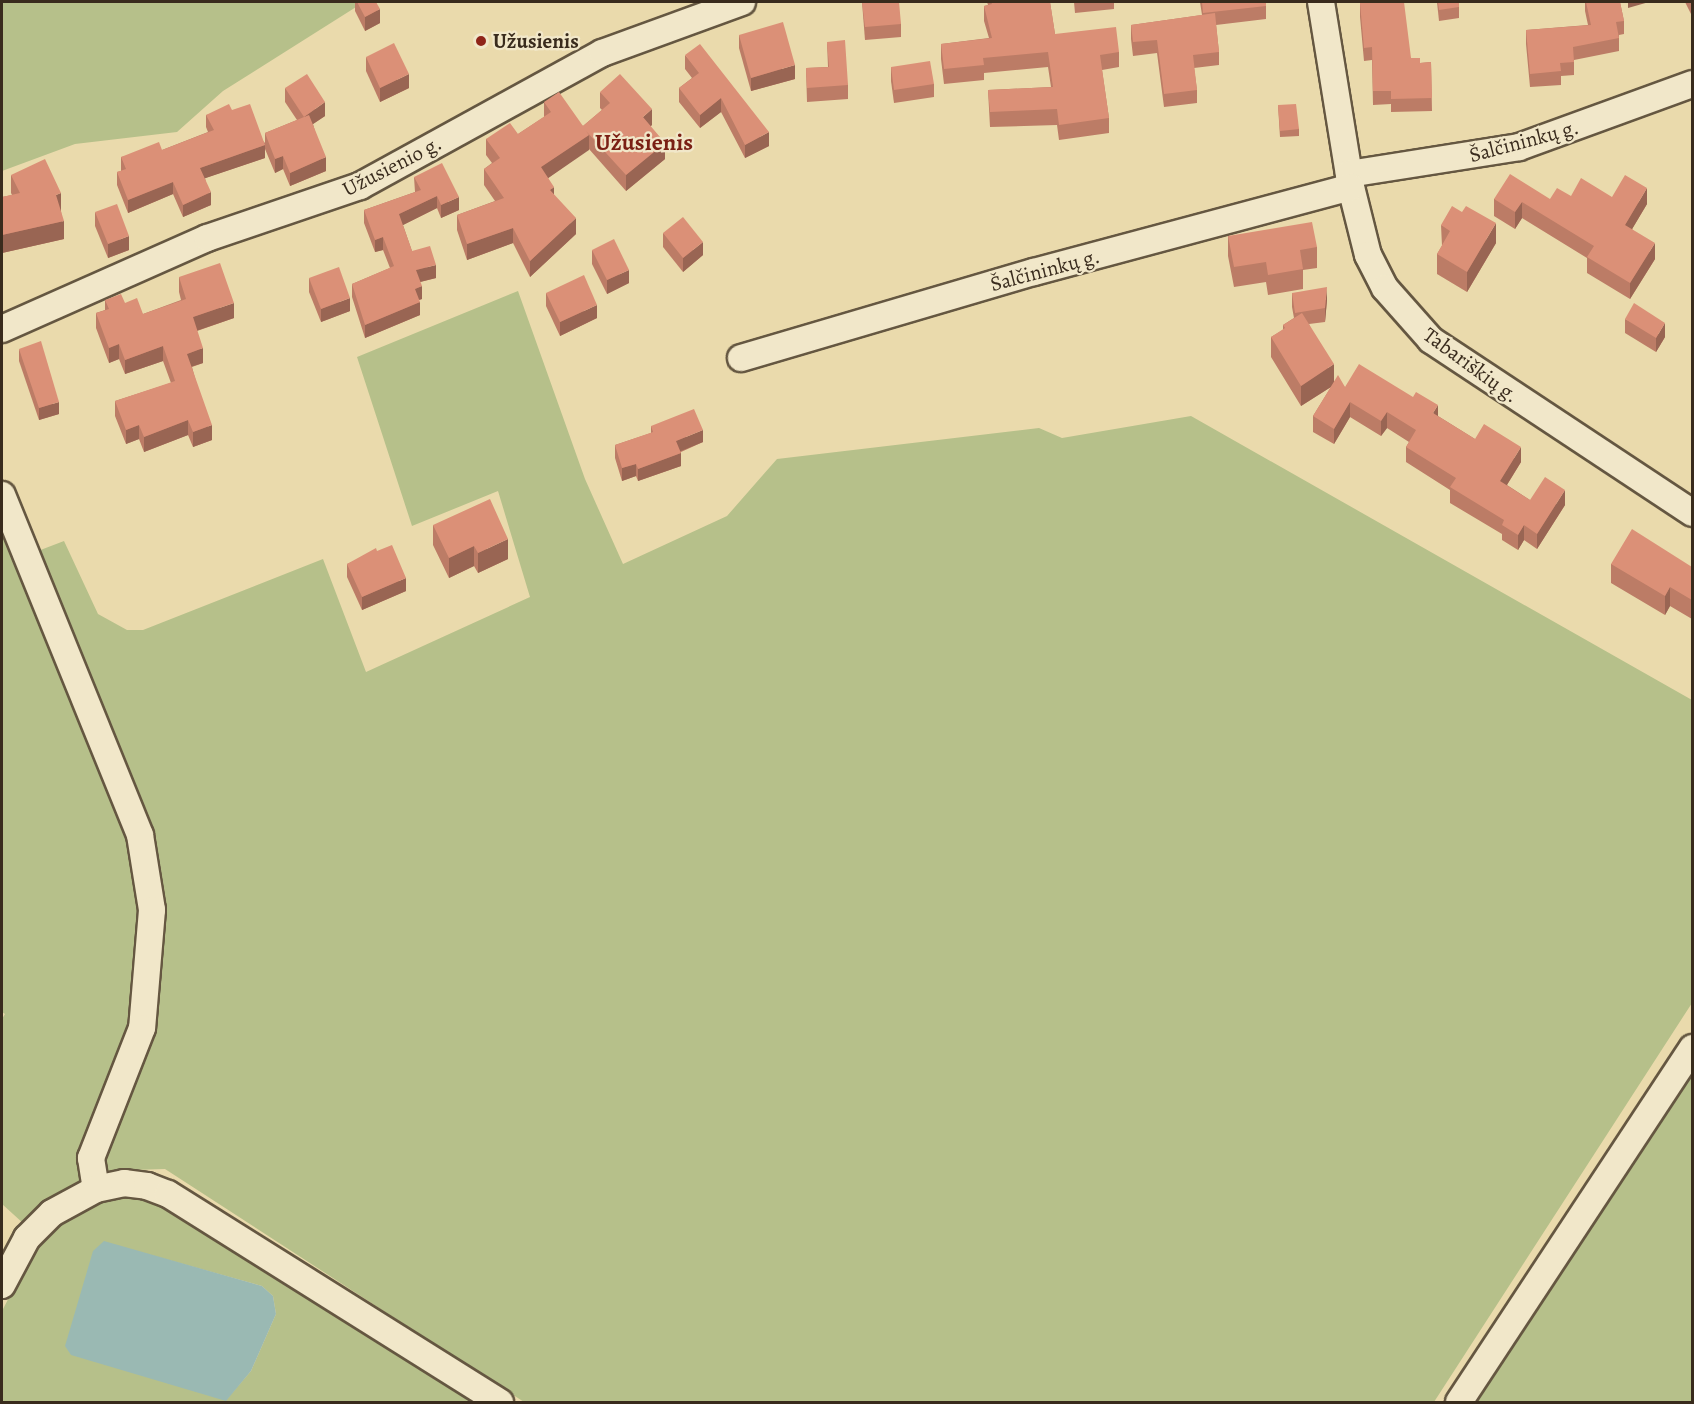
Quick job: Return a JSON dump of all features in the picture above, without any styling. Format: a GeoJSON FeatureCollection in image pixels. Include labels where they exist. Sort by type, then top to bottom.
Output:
{"type":"FeatureCollection","features":[{"type":"Feature","properties":{"kind":"street","name":"Užusienio g."},"geometry":{"type":"LineString","coordinates":[[2,329],[207,238],[360,186],[602,53],[742,2]]}},
{"type":"Feature","properties":{"kind":"street","name":"Tabariškių g."},"geometry":{"type":"LineString","coordinates":[[1321,2],[1350,181],[1368,255],[1385,288],[1431,340],[1692,513]]}},
{"type":"Feature","properties":{"kind":"street","name":"Šalčininkų g."},"geometry":{"type":"LineString","coordinates":[[741,358],[1350,181],[1519,147],[1691,88]]}},
{"type":"Feature","properties":{"kind":"street"},"geometry":{"type":"LineString","coordinates":[[2,495],[140,835],[152,910],[142,1028],[91,1158],[96,1189]]}},
{"type":"Feature","properties":{"kind":"street"},"geometry":{"type":"LineString","coordinates":[[1459,1402],[1692,1048]]}},
{"type":"Feature","properties":{"kind":"street"},"geometry":{"type":"LineString","coordinates":[[2,1285],[27,1238],[72,1200],[96,1189],[124,1183],[147,1186],[168,1194],[500,1402]]}},
{"type":"Feature","properties":{"kind":"green space"},"geometry":{"type":"Polygon","coordinates":[[[2,2],[364,2],[223,91],[177,132],[75,144],[2,171],[2,2]]]}},
{"type":"Feature","properties":{"kind":"green space"},"geometry":{"type":"Polygon","coordinates":[[[518,291],[585,479],[623,564],[727,516],[777,459],[1039,428],[1062,438],[1191,416],[1692,700],[1692,1003],[1434,1402],[524,1402],[165,1169],[101,1171],[51,1198],[24,1224],[2,1204],[2,1019],[5,1014],[2,1012],[2,524],[17,559],[64,541],[98,614],[127,630],[143,630],[323,559],[366,672],[530,597],[498,491],[412,526],[357,357],[518,291]]]}},
{"type":"Feature","properties":{"kind":"green space"},"geometry":{"type":"Polygon","coordinates":[[[1692,1069],[1692,1402],[1473,1402],[1692,1069]]]}},
{"type":"Feature","properties":{"kind":"green space"},"geometry":{"type":"Polygon","coordinates":[[[130,1193],[165,1204],[481,1402],[2,1402],[2,1311],[41,1236],[75,1206],[130,1193]],[[104,1242],[226,1400],[251,1371],[276,1314],[273,1296],[262,1286],[104,1242]]]}},
{"type":"Feature","properties":{"kind":"water"},"geometry":{"type":"Polygon","coordinates":[[[104,1241],[262,1286],[273,1296],[276,1314],[251,1371],[226,1401],[71,1355],[65,1346],[93,1251],[104,1241]]]}},
{"type":"Feature","properties":{"kind":"building"},"geometry":{"type":"Polygon","coordinates":[[[357,2],[376,2],[380,9],[365,17],[357,2]]]}},
{"type":"Feature","properties":{"kind":"building"},"geometry":{"type":"Polygon","coordinates":[[[862,2],[899,2],[901,24],[865,27],[862,2]]]}},
{"type":"Feature","properties":{"kind":"building"},"geometry":{"type":"Polygon","coordinates":[[[991,2],[1050,2],[1055,34],[1116,27],[1119,52],[1100,55],[1109,118],[1059,125],[1057,109],[990,112],[988,90],[1053,87],[1048,52],[983,58],[984,65],[944,69],[941,44],[992,38],[984,6],[992,4],[991,2]]]}},
{"type":"Feature","properties":{"kind":"building"},"geometry":{"type":"Polygon","coordinates":[[[1202,2],[1266,2],[1266,6],[1203,13],[1202,2]]]}},
{"type":"Feature","properties":{"kind":"building"},"geometry":{"type":"Polygon","coordinates":[[[1404,2],[1411,58],[1420,58],[1420,63],[1431,62],[1432,98],[1391,99],[1391,91],[1373,91],[1372,47],[1364,48],[1360,3],[1404,2]]]}},
{"type":"Feature","properties":{"kind":"building"},"geometry":{"type":"Polygon","coordinates":[[[1438,2],[1459,2],[1459,7],[1439,10],[1438,2]]]}},
{"type":"Feature","properties":{"kind":"building"},"geometry":{"type":"Polygon","coordinates":[[[1586,2],[1620,2],[1624,21],[1616,22],[1619,38],[1573,47],[1574,62],[1560,63],[1561,71],[1530,74],[1526,30],[1591,25],[1586,2]]]}},
{"type":"Feature","properties":{"kind":"building"},"geometry":{"type":"Polygon","coordinates":[[[1215,13],[1219,52],[1193,55],[1197,90],[1164,94],[1157,40],[1133,42],[1131,25],[1215,13]]]}},
{"type":"Feature","properties":{"kind":"building"},"geometry":{"type":"Polygon","coordinates":[[[783,22],[795,65],[751,78],[739,35],[783,22]]]}},
{"type":"Feature","properties":{"kind":"building"},"geometry":{"type":"Polygon","coordinates":[[[845,40],[848,85],[807,88],[806,68],[829,67],[827,42],[845,40]]]}},
{"type":"Feature","properties":{"kind":"building"},"geometry":{"type":"Polygon","coordinates":[[[394,43],[409,74],[380,88],[366,57],[394,43]]]}},
{"type":"Feature","properties":{"kind":"building"},"geometry":{"type":"Polygon","coordinates":[[[700,44],[769,132],[745,145],[721,98],[700,115],[679,88],[699,73],[685,55],[700,44]]]}},
{"type":"Feature","properties":{"kind":"building"},"geometry":{"type":"Polygon","coordinates":[[[930,61],[934,84],[894,90],[891,67],[930,61]]]}},
{"type":"Feature","properties":{"kind":"building"},"geometry":{"type":"Polygon","coordinates":[[[307,74],[325,102],[304,117],[285,88],[307,74]]]}},
{"type":"Feature","properties":{"kind":"building"},"geometry":{"type":"Polygon","coordinates":[[[620,74],[652,109],[643,117],[665,143],[626,175],[586,131],[589,135],[541,167],[554,187],[550,190],[576,218],[530,261],[513,228],[467,244],[457,215],[504,198],[484,169],[500,158],[486,139],[510,123],[518,134],[551,112],[544,102],[559,92],[583,126],[610,103],[600,92],[620,74]]]}},
{"type":"Feature","properties":{"kind":"building"},"geometry":{"type":"Polygon","coordinates":[[[229,104],[232,110],[250,104],[265,145],[200,168],[211,192],[183,205],[173,182],[128,200],[117,172],[126,169],[121,157],[159,142],[162,150],[214,130],[206,115],[229,104]]]}},
{"type":"Feature","properties":{"kind":"building"},"geometry":{"type":"Polygon","coordinates":[[[1296,104],[1299,129],[1280,131],[1278,105],[1296,104]]]}},
{"type":"Feature","properties":{"kind":"building"},"geometry":{"type":"Polygon","coordinates":[[[309,115],[326,157],[290,173],[283,156],[275,159],[265,133],[309,115]]]}},
{"type":"Feature","properties":{"kind":"building"},"geometry":{"type":"Polygon","coordinates":[[[45,159],[61,193],[56,195],[64,221],[2,235],[2,197],[20,193],[11,175],[45,159]]]}},
{"type":"Feature","properties":{"kind":"building"},"geometry":{"type":"Polygon","coordinates":[[[442,163],[459,197],[441,205],[437,196],[399,214],[412,251],[430,246],[436,265],[416,270],[422,286],[415,289],[420,302],[365,325],[352,284],[394,266],[383,237],[375,240],[364,210],[421,190],[414,177],[442,163]]]}},
{"type":"Feature","properties":{"kind":"building"},"geometry":{"type":"Polygon","coordinates":[[[1510,174],[1550,199],[1557,188],[1571,196],[1581,178],[1612,197],[1625,175],[1647,188],[1625,225],[1655,243],[1630,283],[1587,257],[1594,246],[1522,202],[1515,212],[1494,199],[1510,174]]]}},
{"type":"Feature","properties":{"kind":"building"},"geometry":{"type":"Polygon","coordinates":[[[117,204],[129,236],[108,244],[95,212],[117,204]]]}},
{"type":"Feature","properties":{"kind":"building"},"geometry":{"type":"Polygon","coordinates":[[[1452,206],[1462,212],[1466,206],[1496,223],[1467,272],[1437,254],[1450,231],[1441,225],[1452,206]]]}},
{"type":"Feature","properties":{"kind":"building"},"geometry":{"type":"Polygon","coordinates":[[[683,217],[703,242],[683,258],[663,233],[683,217]]]}},
{"type":"Feature","properties":{"kind":"building"},"geometry":{"type":"Polygon","coordinates":[[[1312,222],[1317,247],[1300,250],[1303,269],[1268,275],[1266,262],[1234,267],[1228,236],[1312,222]]]}},
{"type":"Feature","properties":{"kind":"building"},"geometry":{"type":"Polygon","coordinates":[[[614,239],[629,270],[607,280],[592,250],[614,239]]]}},
{"type":"Feature","properties":{"kind":"building"},"geometry":{"type":"Polygon","coordinates":[[[220,263],[234,303],[193,317],[203,348],[187,354],[212,425],[193,432],[188,420],[144,437],[139,425],[126,430],[115,401],[175,381],[163,346],[125,360],[119,344],[109,348],[96,313],[109,309],[105,300],[121,294],[125,303],[137,298],[143,314],[186,299],[179,277],[220,263]]]}},
{"type":"Feature","properties":{"kind":"building"},"geometry":{"type":"Polygon","coordinates":[[[339,267],[350,298],[321,309],[309,278],[339,267]]]}},
{"type":"Feature","properties":{"kind":"building"},"geometry":{"type":"Polygon","coordinates":[[[584,275],[597,305],[560,322],[546,293],[584,275]]]}},
{"type":"Feature","properties":{"kind":"building"},"geometry":{"type":"Polygon","coordinates":[[[1327,287],[1325,308],[1295,313],[1292,293],[1327,287]]]}},
{"type":"Feature","properties":{"kind":"building"},"geometry":{"type":"Polygon","coordinates":[[[1634,303],[1665,323],[1656,338],[1625,319],[1634,303]]]}},
{"type":"Feature","properties":{"kind":"building"},"geometry":{"type":"Polygon","coordinates":[[[1302,313],[1334,364],[1301,386],[1271,337],[1285,328],[1283,325],[1302,313]]]}},
{"type":"Feature","properties":{"kind":"building"},"geometry":{"type":"Polygon","coordinates":[[[41,341],[59,402],[39,408],[19,349],[41,341]]]}},
{"type":"Feature","properties":{"kind":"building"},"geometry":{"type":"Polygon","coordinates":[[[1359,364],[1413,397],[1416,392],[1438,405],[1433,413],[1475,439],[1484,424],[1521,447],[1500,481],[1530,500],[1545,477],[1565,490],[1537,534],[1524,525],[1518,535],[1502,525],[1504,520],[1450,487],[1456,478],[1406,447],[1416,430],[1387,412],[1381,421],[1350,402],[1334,429],[1313,416],[1338,375],[1345,387],[1359,364]]]}},
{"type":"Feature","properties":{"kind":"building"},"geometry":{"type":"Polygon","coordinates":[[[694,409],[703,430],[676,441],[681,453],[638,469],[636,464],[622,468],[615,445],[653,432],[651,426],[694,409]]]}},
{"type":"Feature","properties":{"kind":"building"},"geometry":{"type":"Polygon","coordinates":[[[490,499],[508,539],[478,553],[474,546],[449,558],[433,525],[490,499]]]}},
{"type":"Feature","properties":{"kind":"building"},"geometry":{"type":"Polygon","coordinates":[[[1632,529],[1692,567],[1692,600],[1670,587],[1665,596],[1611,564],[1632,529]]]}},
{"type":"Feature","properties":{"kind":"building"},"geometry":{"type":"Polygon","coordinates":[[[392,545],[406,578],[362,597],[347,564],[376,548],[377,551],[392,545]]]}},
{"type":"Feature","properties":{"kind":"place","name":"Užusienis"},"geometry":{"type":"Point","coordinates":[481,41]}},
{"type":"Feature","properties":{"kind":"district","name":"Užusienis"},"geometry":{"type":"Point","coordinates":[644,143]}}]}
